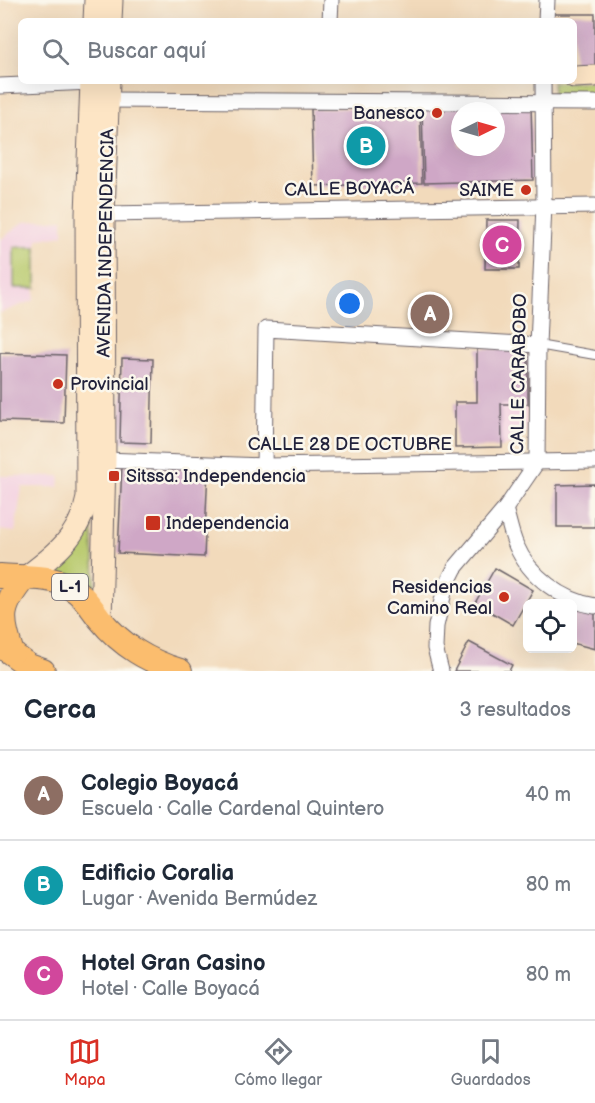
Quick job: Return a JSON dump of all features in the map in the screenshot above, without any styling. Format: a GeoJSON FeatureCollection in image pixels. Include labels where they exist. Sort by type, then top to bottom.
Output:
{"type":"FeatureCollection","features":[{"type":"Feature","properties":{"kind":"main road","name":"L-1"},"geometry":{"type":"LineString","coordinates":[[0,576],[67,585],[83,596],[101,621],[144,658],[180,671]]}},
{"type":"Feature","properties":{"kind":"main road"},"geometry":{"type":"LineString","coordinates":[[22,661],[1,625],[11,593],[24,578]]}},
{"type":"Feature","properties":{"kind":"street"},"geometry":{"type":"LineString","coordinates":[[94,18],[95,0]]}},
{"type":"Feature","properties":{"kind":"street"},"geometry":{"type":"LineString","coordinates":[[111,18],[112,0]]}},
{"type":"Feature","properties":{"kind":"street"},"geometry":{"type":"LineString","coordinates":[[330,18],[331,0]]}},
{"type":"Feature","properties":{"kind":"street"},"geometry":{"type":"LineString","coordinates":[[546,18],[547,0]]}},
{"type":"Feature","properties":{"kind":"street"},"geometry":{"type":"LineString","coordinates":[[577,77],[595,76]]}},
{"type":"Feature","properties":{"kind":"street","name":"CALLE CARABOBO"},"geometry":{"type":"LineString","coordinates":[[441,671],[435,648],[436,626],[445,588],[455,568],[505,509],[537,462],[538,345],[544,205],[543,84]]}},
{"type":"Feature","properties":{"kind":"street"},"geometry":{"type":"LineString","coordinates":[[0,86],[99,85],[543,104],[595,103]]}},
{"type":"Feature","properties":{"kind":"street","name":"AVENIDA INDEPENDENCIA"},"geometry":{"type":"LineString","coordinates":[[99,85],[104,214],[105,460],[101,621]]}},
{"type":"Feature","properties":{"kind":"street","name":"AVENIDA INDEPENDENCIA"},"geometry":{"type":"LineString","coordinates":[[24,578],[60,551],[84,513],[87,498],[86,214],[99,85]]}},
{"type":"Feature","properties":{"kind":"street","name":"CALLE BOYACÁ"},"geometry":{"type":"LineString","coordinates":[[104,214],[544,205],[595,206]]}},
{"type":"Feature","properties":{"kind":"street"},"geometry":{"type":"LineString","coordinates":[[264,465],[266,329],[538,345]]}},
{"type":"Feature","properties":{"kind":"street","name":"CALLE 28 DE OCTUBRE"},"geometry":{"type":"LineString","coordinates":[[105,460],[264,465],[595,461]]}},
{"type":"Feature","properties":{"kind":"street"},"geometry":{"type":"LineString","coordinates":[[505,509],[517,547],[537,575],[578,603],[595,606]]}},
{"type":"Feature","properties":{"kind":"lane"},"geometry":{"type":"LineString","coordinates":[[538,345],[595,355]]}},
{"type":"Feature","properties":{"kind":"shaded area"},"geometry":{"type":"Polygon","coordinates":[[[63,219],[63,235],[37,239],[34,300],[0,313],[0,240],[24,222],[63,219]]]}},
{"type":"Feature","properties":{"kind":"shaded area"},"geometry":{"type":"Polygon","coordinates":[[[523,350],[528,355],[526,433],[513,444],[502,447],[455,448],[455,402],[477,402],[523,350]]]}},
{"type":"Feature","properties":{"kind":"shaded area"},"geometry":{"type":"Polygon","coordinates":[[[0,476],[60,476],[59,487],[22,487],[15,532],[0,530],[0,476]]]}},
{"type":"Feature","properties":{"kind":"green space"},"geometry":{"type":"Polygon","coordinates":[[[595,82],[595,95],[553,95],[553,84],[595,82]]]}},
{"type":"Feature","properties":{"kind":"green space"},"geometry":{"type":"Polygon","coordinates":[[[14,247],[36,247],[36,288],[14,288],[14,247]]]}},
{"type":"Feature","properties":{"kind":"green space"},"geometry":{"type":"Polygon","coordinates":[[[92,526],[96,593],[51,572],[75,553],[92,526]]]}},
{"type":"Feature","properties":{"kind":"building"},"geometry":{"type":"Polygon","coordinates":[[[548,14],[595,14],[595,70],[577,70],[577,18],[548,18],[548,14]]]}},
{"type":"Feature","properties":{"kind":"building"},"geometry":{"type":"Polygon","coordinates":[[[531,104],[533,180],[424,183],[422,107],[451,106],[451,156],[505,156],[505,105],[531,104]]]}},
{"type":"Feature","properties":{"kind":"building"},"geometry":{"type":"Polygon","coordinates":[[[420,107],[422,183],[313,186],[311,109],[420,107]]]}},
{"type":"Feature","properties":{"kind":"building"},"geometry":{"type":"Polygon","coordinates":[[[486,220],[520,220],[519,269],[485,269],[486,220]]]}},
{"type":"Feature","properties":{"kind":"building"},"geometry":{"type":"Polygon","coordinates":[[[477,348],[523,350],[528,355],[528,404],[501,404],[502,447],[455,448],[455,402],[477,402],[477,348]]]}},
{"type":"Feature","properties":{"kind":"building"},"geometry":{"type":"Polygon","coordinates":[[[0,353],[66,355],[64,423],[0,421],[0,353]]]}},
{"type":"Feature","properties":{"kind":"building"},"geometry":{"type":"Polygon","coordinates":[[[122,358],[153,359],[151,443],[120,442],[122,358]]]}},
{"type":"Feature","properties":{"kind":"building"},"geometry":{"type":"Polygon","coordinates":[[[122,465],[208,469],[204,557],[118,553],[122,465]]]}},
{"type":"Feature","properties":{"kind":"building"},"geometry":{"type":"Polygon","coordinates":[[[595,484],[595,527],[557,527],[557,485],[595,484]]]}},
{"type":"Feature","properties":{"kind":"building","name":"Residencias Camino Real"},"geometry":{"type":"Polygon","coordinates":[[[495,568],[533,590],[528,599],[523,599],[523,608],[513,625],[475,603],[495,568]]]}},
{"type":"Feature","properties":{"kind":"building"},"geometry":{"type":"Polygon","coordinates":[[[577,608],[595,613],[595,649],[577,644],[577,608]]]}},
{"type":"Feature","properties":{"kind":"building"},"geometry":{"type":"Polygon","coordinates":[[[469,642],[512,665],[509,671],[454,671],[469,642]]]}},
{"type":"Feature","properties":{"kind":"place","name":"Banesco"},"geometry":{"type":"Point","coordinates":[437,113]}},
{"type":"Feature","properties":{"kind":"place","name":"Edificio Coralia"},"geometry":{"type":"Point","coordinates":[366,146]}},
{"type":"Feature","properties":{"kind":"place","name":"SAIME"},"geometry":{"type":"Point","coordinates":[526,190]}},
{"type":"Feature","properties":{"kind":"place","name":"Hotel Gran Casino"},"geometry":{"type":"Point","coordinates":[502,245]}},
{"type":"Feature","properties":{"kind":"place","name":"Colegio Boyacá"},"geometry":{"type":"Point","coordinates":[430,314]}},
{"type":"Feature","properties":{"kind":"place","name":"Provincial"},"geometry":{"type":"Point","coordinates":[58,384]}},
{"type":"Feature","properties":{"kind":"place","name":"Sitssa: Independencia"},"geometry":{"type":"Point","coordinates":[114,476]}},
{"type":"Feature","properties":{"kind":"place","name":"Independencia"},"geometry":{"type":"Point","coordinates":[153,523]}},
{"type":"Feature","properties":{"kind":"place","name":"Residencias Camino Real"},"geometry":{"type":"Point","coordinates":[504,597]}}]}
